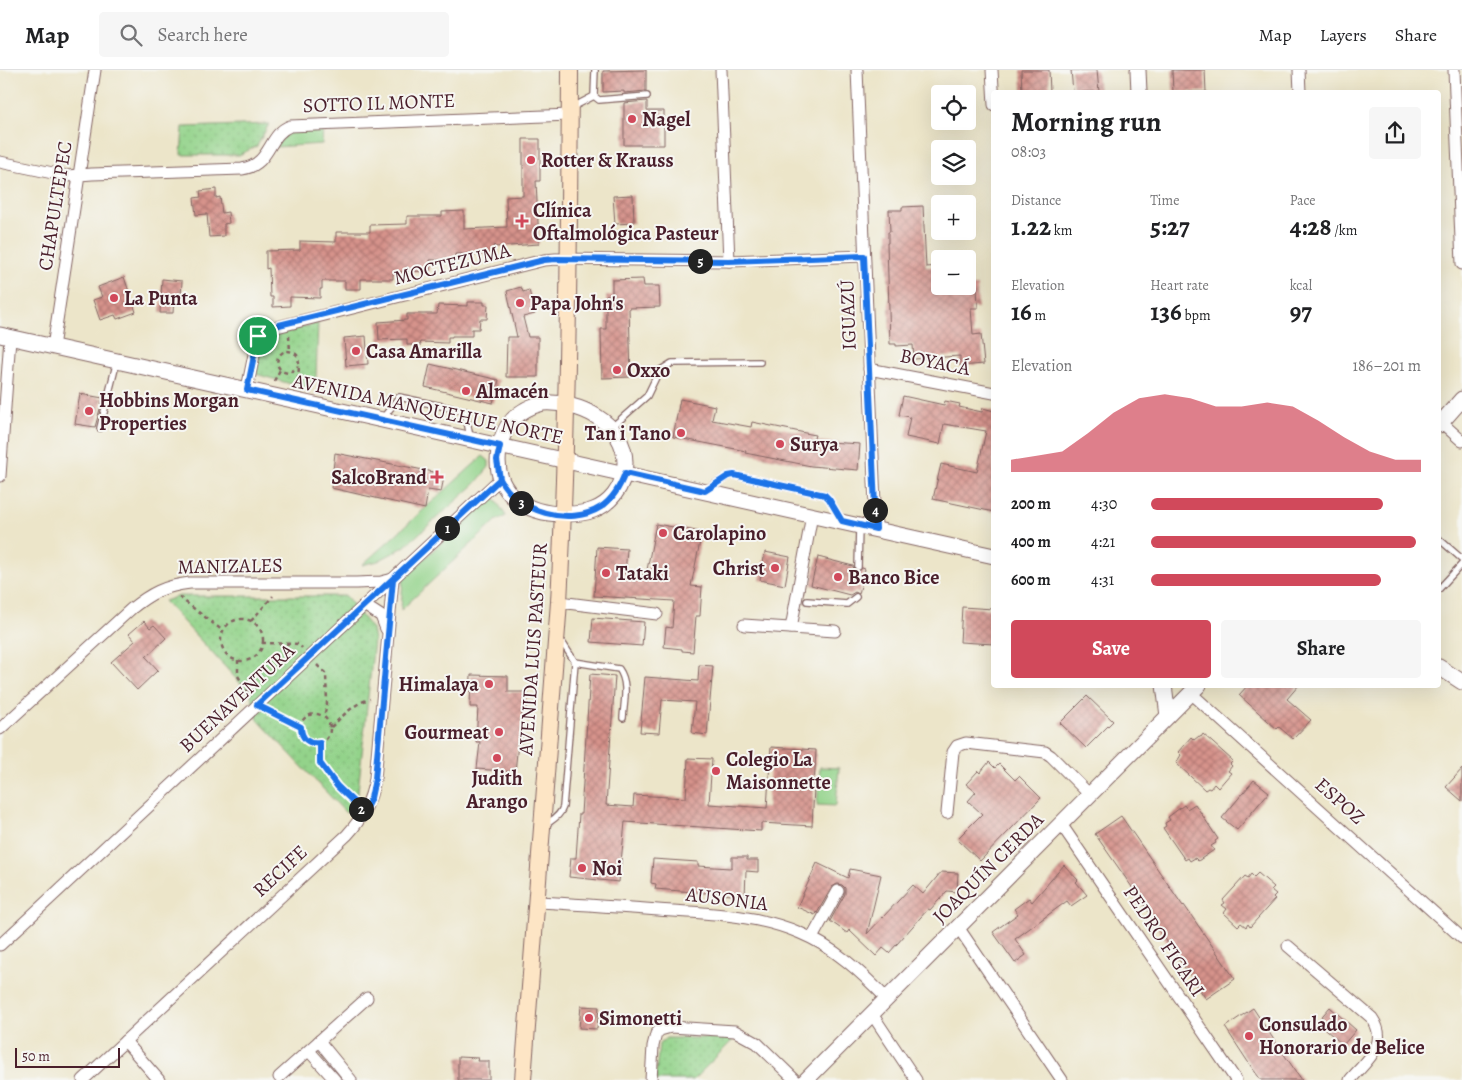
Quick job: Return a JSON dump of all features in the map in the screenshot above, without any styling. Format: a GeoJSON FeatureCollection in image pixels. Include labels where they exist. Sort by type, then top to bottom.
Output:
{"type":"FeatureCollection","features":[{"type":"Feature","properties":{"kind":"main road","name":"AVENIDA LUIS PASTEUR"},"geometry":{"type":"LineString","coordinates":[[523,1080],[559,602],[565,459],[570,70]]}},
{"type":"Feature","properties":{"kind":"street","name":"CHAPULTEPEC"},"geometry":{"type":"LineString","coordinates":[[53,347],[95,70]]}},
{"type":"Feature","properties":{"kind":"street"},"geometry":{"type":"LineString","coordinates":[[721,70],[729,261]]}},
{"type":"Feature","properties":{"kind":"street","name":"IGUAZÚ"},"geometry":{"type":"LineString","coordinates":[[857,70],[876,529]]}},
{"type":"Feature","properties":{"kind":"street"},"geometry":{"type":"LineString","coordinates":[[992,70],[993,90]]}},
{"type":"Feature","properties":{"kind":"street"},"geometry":{"type":"LineString","coordinates":[[1138,70],[1139,90]]}},
{"type":"Feature","properties":{"kind":"street"},"geometry":{"type":"LineString","coordinates":[[1299,70],[1300,90]]}},
{"type":"Feature","properties":{"kind":"street"},"geometry":{"type":"LineString","coordinates":[[1457,74],[1462,264]]}},
{"type":"Feature","properties":{"kind":"street","name":"SOTTO IL MONTE"},"geometry":{"type":"LineString","coordinates":[[0,162],[67,176],[248,168],[261,161],[282,131],[295,125],[570,112]]}},
{"type":"Feature","properties":{"kind":"street","name":"MOCTEZUMA"},"geometry":{"type":"LineString","coordinates":[[247,390],[258,336],[269,328],[544,260],[729,261],[864,256]]}},
{"type":"Feature","properties":{"kind":"street"},"geometry":{"type":"LineString","coordinates":[[0,476],[5,336]]}},
{"type":"Feature","properties":{"kind":"street","name":"AVENIDA MANQUEHUE NORTE"},"geometry":{"type":"LineString","coordinates":[[5,336],[565,459],[991,555]]}},
{"type":"Feature","properties":{"kind":"street","name":"BOYACÁ"},"geometry":{"type":"LineString","coordinates":[[869,369],[991,392]]}},
{"type":"Feature","properties":{"kind":"street"},"geometry":{"type":"LineString","coordinates":[[1441,423],[1462,399]]}},
{"type":"Feature","properties":{"kind":"street"},"geometry":{"type":"LineString","coordinates":[[542,403],[566,404],[589,412],[611,428],[623,449],[625,473],[614,494],[602,506],[580,514],[541,512],[526,506],[511,495],[500,479],[497,460],[507,426],[512,419],[526,409],[542,403]]}},
{"type":"Feature","properties":{"kind":"street"},"geometry":{"type":"LineString","coordinates":[[1441,425],[1462,441]]}},
{"type":"Feature","properties":{"kind":"street","name":"BUENAVENTURA"},"geometry":{"type":"LineString","coordinates":[[0,945],[500,479]]}},
{"type":"Feature","properties":{"kind":"street"},"geometry":{"type":"LineString","coordinates":[[791,628],[812,515]]}},
{"type":"Feature","properties":{"kind":"street","name":"MANIZALES"},"geometry":{"type":"LineString","coordinates":[[0,729],[131,609],[150,595],[167,587],[190,583],[356,584],[393,579]]}},
{"type":"Feature","properties":{"kind":"street","name":"RECIFE"},"geometry":{"type":"LineString","coordinates":[[83,1080],[347,835],[364,812],[371,798],[374,784],[393,579]]}},
{"type":"Feature","properties":{"kind":"street"},"geometry":{"type":"LineString","coordinates":[[559,602],[657,614]]}},
{"type":"Feature","properties":{"kind":"street"},"geometry":{"type":"LineString","coordinates":[[364,606],[382,616],[387,630]]}},
{"type":"Feature","properties":{"kind":"street"},"geometry":{"type":"LineString","coordinates":[[744,625],[835,631]]}},
{"type":"Feature","properties":{"kind":"street"},"geometry":{"type":"LineString","coordinates":[[1441,668],[1462,682]]}},
{"type":"Feature","properties":{"kind":"street"},"geometry":{"type":"LineString","coordinates":[[1164,688],[1168,716]]}},
{"type":"Feature","properties":{"kind":"street","name":"JOAQUÍN CERDA"},"geometry":{"type":"LineString","coordinates":[[806,1080],[1195,689]]}},
{"type":"Feature","properties":{"kind":"street","name":"ESPOZ"},"geometry":{"type":"LineString","coordinates":[[1195,689],[1462,938]]}},
{"type":"Feature","properties":{"kind":"street"},"geometry":{"type":"LineString","coordinates":[[947,813],[953,752],[957,746],[966,743],[1045,752],[1090,794]]}},
{"type":"Feature","properties":{"kind":"street","name":"PEDRO FIGARI"},"geometry":{"type":"LineString","coordinates":[[1061,824],[1236,1080]]}},
{"type":"Feature","properties":{"kind":"street"},"geometry":{"type":"LineString","coordinates":[[812,938],[838,891]]}},
{"type":"Feature","properties":{"kind":"street","name":"AUSONIA"},"geometry":{"type":"LineString","coordinates":[[537,902],[751,918],[788,928],[812,938],[848,962],[887,999]]}},
{"type":"Feature","properties":{"kind":"street"},"geometry":{"type":"LineString","coordinates":[[958,927],[1062,1080]]}},
{"type":"Feature","properties":{"kind":"street"},"geometry":{"type":"LineString","coordinates":[[1288,946],[1372,1018],[1378,1027],[1380,1038],[1376,1048],[1350,1080]]}},
{"type":"Feature","properties":{"kind":"street"},"geometry":{"type":"LineString","coordinates":[[278,1076],[309,1051],[367,998]]}},
{"type":"Feature","properties":{"kind":"street"},"geometry":{"type":"LineString","coordinates":[[872,1014],[916,1080]]}},
{"type":"Feature","properties":{"kind":"street"},"geometry":{"type":"LineString","coordinates":[[651,1080],[654,1039],[660,1030],[671,1026],[726,1029],[743,1034],[757,1043],[795,1080]]}},
{"type":"Feature","properties":{"kind":"street"},"geometry":{"type":"LineString","coordinates":[[124,1040],[159,1080]]}},
{"type":"Feature","properties":{"kind":"street"},"geometry":{"type":"LineString","coordinates":[[319,1041],[351,1080]]}},
{"type":"Feature","properties":{"kind":"street"},"geometry":{"type":"LineString","coordinates":[[309,1051],[335,1080]]}},
{"type":"Feature","properties":{"kind":"lane"},"geometry":{"type":"LineString","coordinates":[[594,96],[595,70]]}},
{"type":"Feature","properties":{"kind":"lane"},"geometry":{"type":"LineString","coordinates":[[570,112],[594,96]]}},
{"type":"Feature","properties":{"kind":"lane"},"geometry":{"type":"LineString","coordinates":[[594,96],[599,100],[647,96]]}},
{"type":"Feature","properties":{"kind":"lane"},"geometry":{"type":"LineString","coordinates":[[100,428],[117,361]]}},
{"type":"Feature","properties":{"kind":"lane"},"geometry":{"type":"LineString","coordinates":[[611,428],[644,399],[650,391],[659,371],[672,363],[760,362]]}},
{"type":"Feature","properties":{"kind":"lane"},"geometry":{"type":"LineString","coordinates":[[382,419],[399,397],[465,411],[470,439]]}},
{"type":"Feature","properties":{"kind":"lane"},"geometry":{"type":"LineString","coordinates":[[705,491],[732,475],[743,477],[825,495],[842,521]]}},
{"type":"Feature","properties":{"kind":"lane"},"geometry":{"type":"LineString","coordinates":[[858,567],[859,525]]}},
{"type":"Feature","properties":{"kind":"lane"},"geometry":{"type":"LineString","coordinates":[[1441,541],[1462,559]]}},
{"type":"Feature","properties":{"kind":"lane"},"geometry":{"type":"LineString","coordinates":[[1441,588],[1462,564]]}},
{"type":"Feature","properties":{"kind":"lane"},"geometry":{"type":"LineString","coordinates":[[807,601],[847,604],[856,597]]}},
{"type":"Feature","properties":{"kind":"lane"},"geometry":{"type":"LineString","coordinates":[[542,828],[557,818],[563,807],[574,662],[556,634]]}},
{"type":"Feature","properties":{"kind":"lane"},"geometry":{"type":"LineString","coordinates":[[574,662],[619,669],[624,675],[625,685],[622,718]]}},
{"type":"Feature","properties":{"kind":"path"},"geometry":{"type":"LineString","coordinates":[[298,366],[290,373],[283,372],[278,366],[277,359],[285,351],[290,351],[297,355],[299,362],[299,377]]}},
{"type":"Feature","properties":{"kind":"path"},"geometry":{"type":"LineString","coordinates":[[273,382],[280,370]]}},
{"type":"Feature","properties":{"kind":"path"},"geometry":{"type":"LineString","coordinates":[[251,621],[264,608],[283,583]]}},
{"type":"Feature","properties":{"kind":"path"},"geometry":{"type":"LineString","coordinates":[[167,587],[223,632]]}},
{"type":"Feature","properties":{"kind":"path"},"geometry":{"type":"LineString","coordinates":[[244,619],[251,621],[260,630],[262,643],[255,655],[249,659],[238,660],[229,656],[224,651],[221,638],[223,632],[232,622],[244,619]]}},
{"type":"Feature","properties":{"kind":"path"},"geometry":{"type":"LineString","coordinates":[[262,643],[298,644],[326,674],[327,704],[324,717],[330,727]]}},
{"type":"Feature","properties":{"kind":"path"},"geometry":{"type":"LineString","coordinates":[[238,660],[238,676],[257,705],[301,727]]}},
{"type":"Feature","properties":{"kind":"path"},"geometry":{"type":"LineString","coordinates":[[324,717],[314,715],[305,718],[301,727],[302,737],[310,743],[320,743],[326,739],[330,727],[339,718],[362,701],[382,696]]}},
{"type":"Feature","properties":{"kind":"path"},"geometry":{"type":"LineString","coordinates":[[320,743],[320,763],[337,786],[364,812]]}},
{"type":"Feature","properties":{"kind":"green space"},"geometry":{"type":"Polygon","coordinates":[[[269,124],[257,146],[239,155],[181,155],[183,127],[269,124]]]}},
{"type":"Feature","properties":{"kind":"green space"},"geometry":{"type":"Polygon","coordinates":[[[323,129],[322,144],[275,147],[293,130],[323,129]]]}},
{"type":"Feature","properties":{"kind":"green space"},"geometry":{"type":"Polygon","coordinates":[[[318,323],[316,377],[308,389],[256,374],[262,343],[267,336],[318,323]]]}},
{"type":"Feature","properties":{"kind":"green space"},"geometry":{"type":"Polygon","coordinates":[[[483,456],[489,461],[489,467],[475,484],[404,547],[378,561],[362,565],[483,456]]]}},
{"type":"Feature","properties":{"kind":"green space"},"geometry":{"type":"Polygon","coordinates":[[[492,494],[506,516],[497,520],[401,610],[403,579],[492,494]]]}},
{"type":"Feature","properties":{"kind":"green space"},"geometry":{"type":"Polygon","coordinates":[[[179,596],[346,596],[372,629],[374,640],[357,801],[346,813],[258,720],[251,695],[164,601],[179,596]]]}},
{"type":"Feature","properties":{"kind":"green space"},"geometry":{"type":"Polygon","coordinates":[[[820,767],[839,768],[836,806],[817,805],[820,767]]]}},
{"type":"Feature","properties":{"kind":"green space"},"geometry":{"type":"Polygon","coordinates":[[[666,1038],[735,1038],[693,1080],[655,1080],[659,1044],[666,1038]]]}},
{"type":"Feature","properties":{"kind":"building"},"geometry":{"type":"Polygon","coordinates":[[[646,70],[646,91],[603,92],[603,71],[646,70]]]}},
{"type":"Feature","properties":{"kind":"building"},"geometry":{"type":"Polygon","coordinates":[[[1021,70],[1049,70],[1050,90],[1022,90],[1021,70]]]}},
{"type":"Feature","properties":{"kind":"building"},"geometry":{"type":"Polygon","coordinates":[[[1071,70],[1097,70],[1099,90],[1073,90],[1071,70]]]}},
{"type":"Feature","properties":{"kind":"building"},"geometry":{"type":"Polygon","coordinates":[[[1172,70],[1205,70],[1206,90],[1173,90],[1172,70]]]}},
{"type":"Feature","properties":{"kind":"building"},"geometry":{"type":"Polygon","coordinates":[[[647,101],[647,111],[664,111],[664,145],[624,145],[624,103],[647,101]]]}},
{"type":"Feature","properties":{"kind":"building"},"geometry":{"type":"Polygon","coordinates":[[[523,139],[540,139],[540,181],[536,181],[539,244],[494,247],[494,245],[493,254],[455,254],[455,260],[430,260],[430,271],[393,272],[393,279],[361,279],[361,289],[345,289],[345,281],[322,281],[320,298],[290,297],[290,306],[273,307],[273,297],[270,297],[269,268],[266,269],[266,251],[300,250],[300,241],[336,242],[336,232],[370,232],[370,225],[407,224],[407,216],[442,216],[442,212],[464,211],[464,229],[507,227],[506,197],[523,196],[523,139]]]}},
{"type":"Feature","properties":{"kind":"building"},"geometry":{"type":"Polygon","coordinates":[[[216,189],[216,198],[220,197],[222,213],[228,212],[229,223],[224,224],[224,236],[209,237],[207,214],[196,215],[194,198],[201,197],[200,191],[216,189]]]}},
{"type":"Feature","properties":{"kind":"building"},"geometry":{"type":"Polygon","coordinates":[[[633,195],[634,223],[615,224],[613,196],[633,195]]]}},
{"type":"Feature","properties":{"kind":"building"},"geometry":{"type":"Polygon","coordinates":[[[923,206],[926,267],[931,267],[931,295],[976,295],[977,286],[978,308],[971,308],[973,335],[981,334],[984,364],[960,366],[960,356],[914,359],[913,345],[896,346],[896,344],[890,344],[887,243],[888,232],[890,232],[889,210],[902,210],[902,207],[923,206]]]}},
{"type":"Feature","properties":{"kind":"building","name":"La Punta"},"geometry":{"type":"Polygon","coordinates":[[[124,277],[136,312],[117,319],[115,315],[100,320],[93,300],[102,297],[98,287],[124,277]]]}},
{"type":"Feature","properties":{"kind":"building"},"geometry":{"type":"Polygon","coordinates":[[[162,279],[182,281],[181,297],[174,296],[173,313],[160,313],[162,279]]]}},
{"type":"Feature","properties":{"kind":"building"},"geometry":{"type":"Polygon","coordinates":[[[643,279],[644,286],[659,286],[660,307],[629,308],[631,377],[602,378],[601,329],[606,329],[606,295],[612,295],[612,280],[643,279]]]}},
{"type":"Feature","properties":{"kind":"building"},"geometry":{"type":"Polygon","coordinates":[[[521,287],[523,292],[529,290],[535,314],[523,317],[528,337],[538,337],[538,377],[506,377],[507,337],[517,337],[507,291],[521,287]]]}},
{"type":"Feature","properties":{"kind":"building"},"geometry":{"type":"Polygon","coordinates":[[[468,302],[484,302],[484,305],[488,305],[487,319],[480,319],[479,329],[472,329],[472,336],[452,336],[448,337],[448,343],[420,342],[421,345],[407,345],[407,339],[379,340],[378,322],[407,320],[407,314],[437,314],[438,305],[468,306],[468,302]]]}},
{"type":"Feature","properties":{"kind":"building","name":"Casa Amarilla"},"geometry":{"type":"Polygon","coordinates":[[[366,336],[368,364],[346,366],[344,338],[366,336]]]}},
{"type":"Feature","properties":{"kind":"building"},"geometry":{"type":"Polygon","coordinates":[[[430,364],[499,380],[493,403],[425,387],[430,364]]]}},
{"type":"Feature","properties":{"kind":"building","name":"Hobbins Morgan Properties"},"geometry":{"type":"Polygon","coordinates":[[[80,394],[103,398],[95,427],[75,424],[80,394]]]}},
{"type":"Feature","properties":{"kind":"building"},"geometry":{"type":"Polygon","coordinates":[[[903,396],[944,405],[945,401],[960,404],[959,407],[982,412],[983,408],[991,410],[991,511],[933,499],[941,464],[977,472],[986,431],[944,424],[940,444],[906,437],[910,417],[899,415],[903,396]]]}},
{"type":"Feature","properties":{"kind":"building"},"geometry":{"type":"Polygon","coordinates":[[[680,399],[715,406],[712,420],[751,427],[752,422],[815,435],[813,441],[860,444],[858,470],[811,466],[673,437],[680,399]]]}},
{"type":"Feature","properties":{"kind":"building"},"geometry":{"type":"Polygon","coordinates":[[[335,453],[439,473],[438,476],[444,477],[441,492],[428,490],[425,509],[331,488],[335,453]]]}},
{"type":"Feature","properties":{"kind":"building"},"geometry":{"type":"Polygon","coordinates":[[[656,524],[702,532],[691,586],[702,587],[700,616],[696,616],[693,652],[664,647],[666,627],[672,628],[674,601],[594,596],[597,547],[627,549],[625,574],[646,575],[656,524]]]}},
{"type":"Feature","properties":{"kind":"building","name":"Christ"},"geometry":{"type":"Polygon","coordinates":[[[765,552],[790,557],[785,585],[760,580],[765,552]]]}},
{"type":"Feature","properties":{"kind":"building","name":"Banco Bice"},"geometry":{"type":"Polygon","coordinates":[[[818,557],[853,566],[857,572],[862,568],[865,569],[859,594],[855,592],[850,595],[811,585],[818,557]]]}},
{"type":"Feature","properties":{"kind":"building"},"geometry":{"type":"Polygon","coordinates":[[[962,607],[991,609],[991,644],[960,642],[962,607]]]}},
{"type":"Feature","properties":{"kind":"building"},"geometry":{"type":"Polygon","coordinates":[[[593,618],[644,622],[642,646],[591,642],[593,618]]]}},
{"type":"Feature","properties":{"kind":"building"},"geometry":{"type":"Polygon","coordinates":[[[144,621],[150,628],[154,625],[166,638],[146,657],[158,670],[137,690],[111,662],[135,641],[129,634],[144,621]]]}},
{"type":"Feature","properties":{"kind":"building"},"geometry":{"type":"Polygon","coordinates":[[[699,665],[713,666],[707,735],[692,733],[695,702],[662,700],[659,733],[640,732],[645,677],[698,681],[699,665]]]}},
{"type":"Feature","properties":{"kind":"building"},"geometry":{"type":"Polygon","coordinates":[[[590,674],[615,676],[606,805],[633,807],[634,795],[686,798],[688,758],[712,759],[709,804],[767,808],[771,747],[816,750],[812,826],[761,823],[761,831],[625,822],[619,882],[569,877],[571,858],[576,858],[579,814],[581,814],[590,674]]]}},
{"type":"Feature","properties":{"kind":"building"},"geometry":{"type":"Polygon","coordinates":[[[471,675],[508,676],[508,692],[527,692],[526,709],[522,708],[521,743],[518,743],[515,772],[477,769],[480,742],[476,742],[478,707],[470,707],[471,675]]]}},
{"type":"Feature","properties":{"kind":"building"},"geometry":{"type":"Polygon","coordinates":[[[1245,688],[1296,688],[1287,699],[1311,720],[1293,739],[1279,727],[1277,729],[1239,695],[1245,688]]]}},
{"type":"Feature","properties":{"kind":"building"},"geometry":{"type":"Polygon","coordinates":[[[1087,696],[1113,721],[1086,748],[1060,723],[1087,696]]]}},
{"type":"Feature","properties":{"kind":"building"},"geometry":{"type":"Polygon","coordinates":[[[1203,734],[1233,761],[1228,771],[1231,773],[1218,788],[1214,784],[1210,789],[1205,790],[1176,763],[1181,755],[1178,752],[1191,737],[1194,740],[1203,734]]]}},
{"type":"Feature","properties":{"kind":"building"},"geometry":{"type":"Polygon","coordinates":[[[989,762],[995,768],[999,764],[1015,780],[1019,776],[1041,798],[980,861],[957,839],[982,814],[968,801],[976,792],[966,784],[978,771],[980,773],[989,762]]]}},
{"type":"Feature","properties":{"kind":"building"},"geometry":{"type":"Polygon","coordinates":[[[1462,769],[1462,801],[1446,787],[1462,769]]]}},
{"type":"Feature","properties":{"kind":"building"},"geometry":{"type":"Polygon","coordinates":[[[1254,780],[1269,792],[1237,830],[1222,818],[1254,780]]]}},
{"type":"Feature","properties":{"kind":"building"},"geometry":{"type":"Polygon","coordinates":[[[1195,804],[1218,839],[1211,846],[1214,850],[1198,861],[1195,858],[1190,861],[1188,858],[1185,860],[1163,828],[1166,826],[1165,823],[1170,820],[1168,817],[1184,805],[1187,809],[1195,804]]]}},
{"type":"Feature","properties":{"kind":"building"},"geometry":{"type":"Polygon","coordinates":[[[1121,816],[1235,979],[1206,999],[1155,924],[1157,923],[1095,834],[1121,816]]]}},
{"type":"Feature","properties":{"kind":"building"},"geometry":{"type":"Polygon","coordinates":[[[732,857],[747,857],[747,860],[758,860],[758,872],[746,871],[745,896],[655,889],[656,884],[651,883],[653,859],[698,862],[698,866],[730,868],[732,867],[732,857]]]}},
{"type":"Feature","properties":{"kind":"building"},"geometry":{"type":"Polygon","coordinates":[[[817,863],[848,878],[850,869],[881,875],[867,934],[913,885],[923,894],[941,872],[958,873],[957,892],[947,891],[930,910],[928,909],[889,953],[883,948],[876,956],[849,930],[847,933],[830,921],[845,894],[845,888],[842,885],[837,884],[832,887],[815,915],[797,907],[817,863]]]}},
{"type":"Feature","properties":{"kind":"building"},"geometry":{"type":"Polygon","coordinates":[[[1064,865],[1078,880],[1076,882],[1087,895],[1071,906],[1067,901],[1015,939],[1026,955],[1015,963],[993,932],[1018,914],[1014,909],[1029,898],[1032,902],[1064,865]]]}},
{"type":"Feature","properties":{"kind":"building"},"geometry":{"type":"Polygon","coordinates":[[[1258,873],[1274,887],[1271,890],[1276,894],[1273,897],[1275,899],[1250,927],[1248,924],[1246,927],[1241,923],[1238,926],[1224,913],[1227,909],[1222,905],[1225,903],[1223,900],[1245,876],[1248,878],[1251,874],[1254,877],[1258,873]]]}},
{"type":"Feature","properties":{"kind":"building","name":"Simonetti"},"geometry":{"type":"Polygon","coordinates":[[[581,1006],[599,1007],[597,1029],[579,1028],[581,1006]]]}},
{"type":"Feature","properties":{"kind":"building"},"geometry":{"type":"Polygon","coordinates":[[[1330,1007],[1356,1030],[1343,1045],[1317,1022],[1330,1007]]]}},
{"type":"Feature","properties":{"kind":"building"},"geometry":{"type":"Polygon","coordinates":[[[1253,1008],[1302,1080],[1261,1080],[1250,1065],[1225,1027],[1253,1008]]]}},
{"type":"Feature","properties":{"kind":"building"},"geometry":{"type":"Polygon","coordinates":[[[458,1057],[478,1058],[477,1061],[489,1061],[489,1080],[458,1080],[458,1057]]]}},
{"type":"Feature","properties":{"kind":"place","name":"Nagel"},"geometry":{"type":"Point","coordinates":[632,119]}},
{"type":"Feature","properties":{"kind":"place","name":"Rotter & Krauss"},"geometry":{"type":"Point","coordinates":[531,160]}},
{"type":"Feature","properties":{"kind":"place","name":"Clínica Oftalmológica Pasteur"},"geometry":{"type":"Point","coordinates":[522,221]}},
{"type":"Feature","properties":{"kind":"place","name":"La Punta"},"geometry":{"type":"Point","coordinates":[114,298]}},
{"type":"Feature","properties":{"kind":"place","name":"Papa John's"},"geometry":{"type":"Point","coordinates":[520,303]}},
{"type":"Feature","properties":{"kind":"place","name":"Casa Amarilla"},"geometry":{"type":"Point","coordinates":[356,351]}},
{"type":"Feature","properties":{"kind":"place","name":"Oxxo"},"geometry":{"type":"Point","coordinates":[617,370]}},
{"type":"Feature","properties":{"kind":"place","name":"Almacén"},"geometry":{"type":"Point","coordinates":[466,391]}},
{"type":"Feature","properties":{"kind":"place","name":"Hobbins Morgan Properties"},"geometry":{"type":"Point","coordinates":[89,411]}},
{"type":"Feature","properties":{"kind":"place","name":"Tan i Tano"},"geometry":{"type":"Point","coordinates":[681,433]}},
{"type":"Feature","properties":{"kind":"place","name":"Surya"},"geometry":{"type":"Point","coordinates":[780,444]}},
{"type":"Feature","properties":{"kind":"place","name":"SalcoBrand"},"geometry":{"type":"Point","coordinates":[437,477]}},
{"type":"Feature","properties":{"kind":"place","name":"Carolapino"},"geometry":{"type":"Point","coordinates":[663,533]}},
{"type":"Feature","properties":{"kind":"place","name":"Christ"},"geometry":{"type":"Point","coordinates":[775,568]}},
{"type":"Feature","properties":{"kind":"place","name":"Tataki"},"geometry":{"type":"Point","coordinates":[606,573]}},
{"type":"Feature","properties":{"kind":"place","name":"Banco Bice"},"geometry":{"type":"Point","coordinates":[838,577]}},
{"type":"Feature","properties":{"kind":"place","name":"Himalaya"},"geometry":{"type":"Point","coordinates":[489,684]}},
{"type":"Feature","properties":{"kind":"place","name":"Gourmeat"},"geometry":{"type":"Point","coordinates":[499,732]}},
{"type":"Feature","properties":{"kind":"place","name":"Judith Arango"},"geometry":{"type":"Point","coordinates":[497,758]}},
{"type":"Feature","properties":{"kind":"place","name":"Colegio La Maisonnette"},"geometry":{"type":"Point","coordinates":[716,771]}},
{"type":"Feature","properties":{"kind":"place","name":"Noi"},"geometry":{"type":"Point","coordinates":[582,868]}},
{"type":"Feature","properties":{"kind":"place","name":"Simonetti"},"geometry":{"type":"Point","coordinates":[589,1018]}},
{"type":"Feature","properties":{"kind":"place","name":"Consulado Honorario de Belice"},"geometry":{"type":"Point","coordinates":[1249,1036]}},
{"type":"Feature","properties":{"kind":"route"},"geometry":{"type":"LineString","coordinates":[[258,336],[247,390],[500,446],[497,460],[500,479],[393,579],[309,656],[257,705],[301,727],[302,737],[310,743],[320,743],[320,763],[337,786],[364,812],[371,798],[375,779],[390,594],[393,579],[490,488],[500,479],[511,495],[532,509],[555,514],[580,514],[595,510],[608,501],[618,490],[625,473],[705,491],[728,476],[734,475],[825,495],[842,521],[876,529],[864,256],[729,261],[544,260],[279,325],[261,332],[258,336]]}}]}
